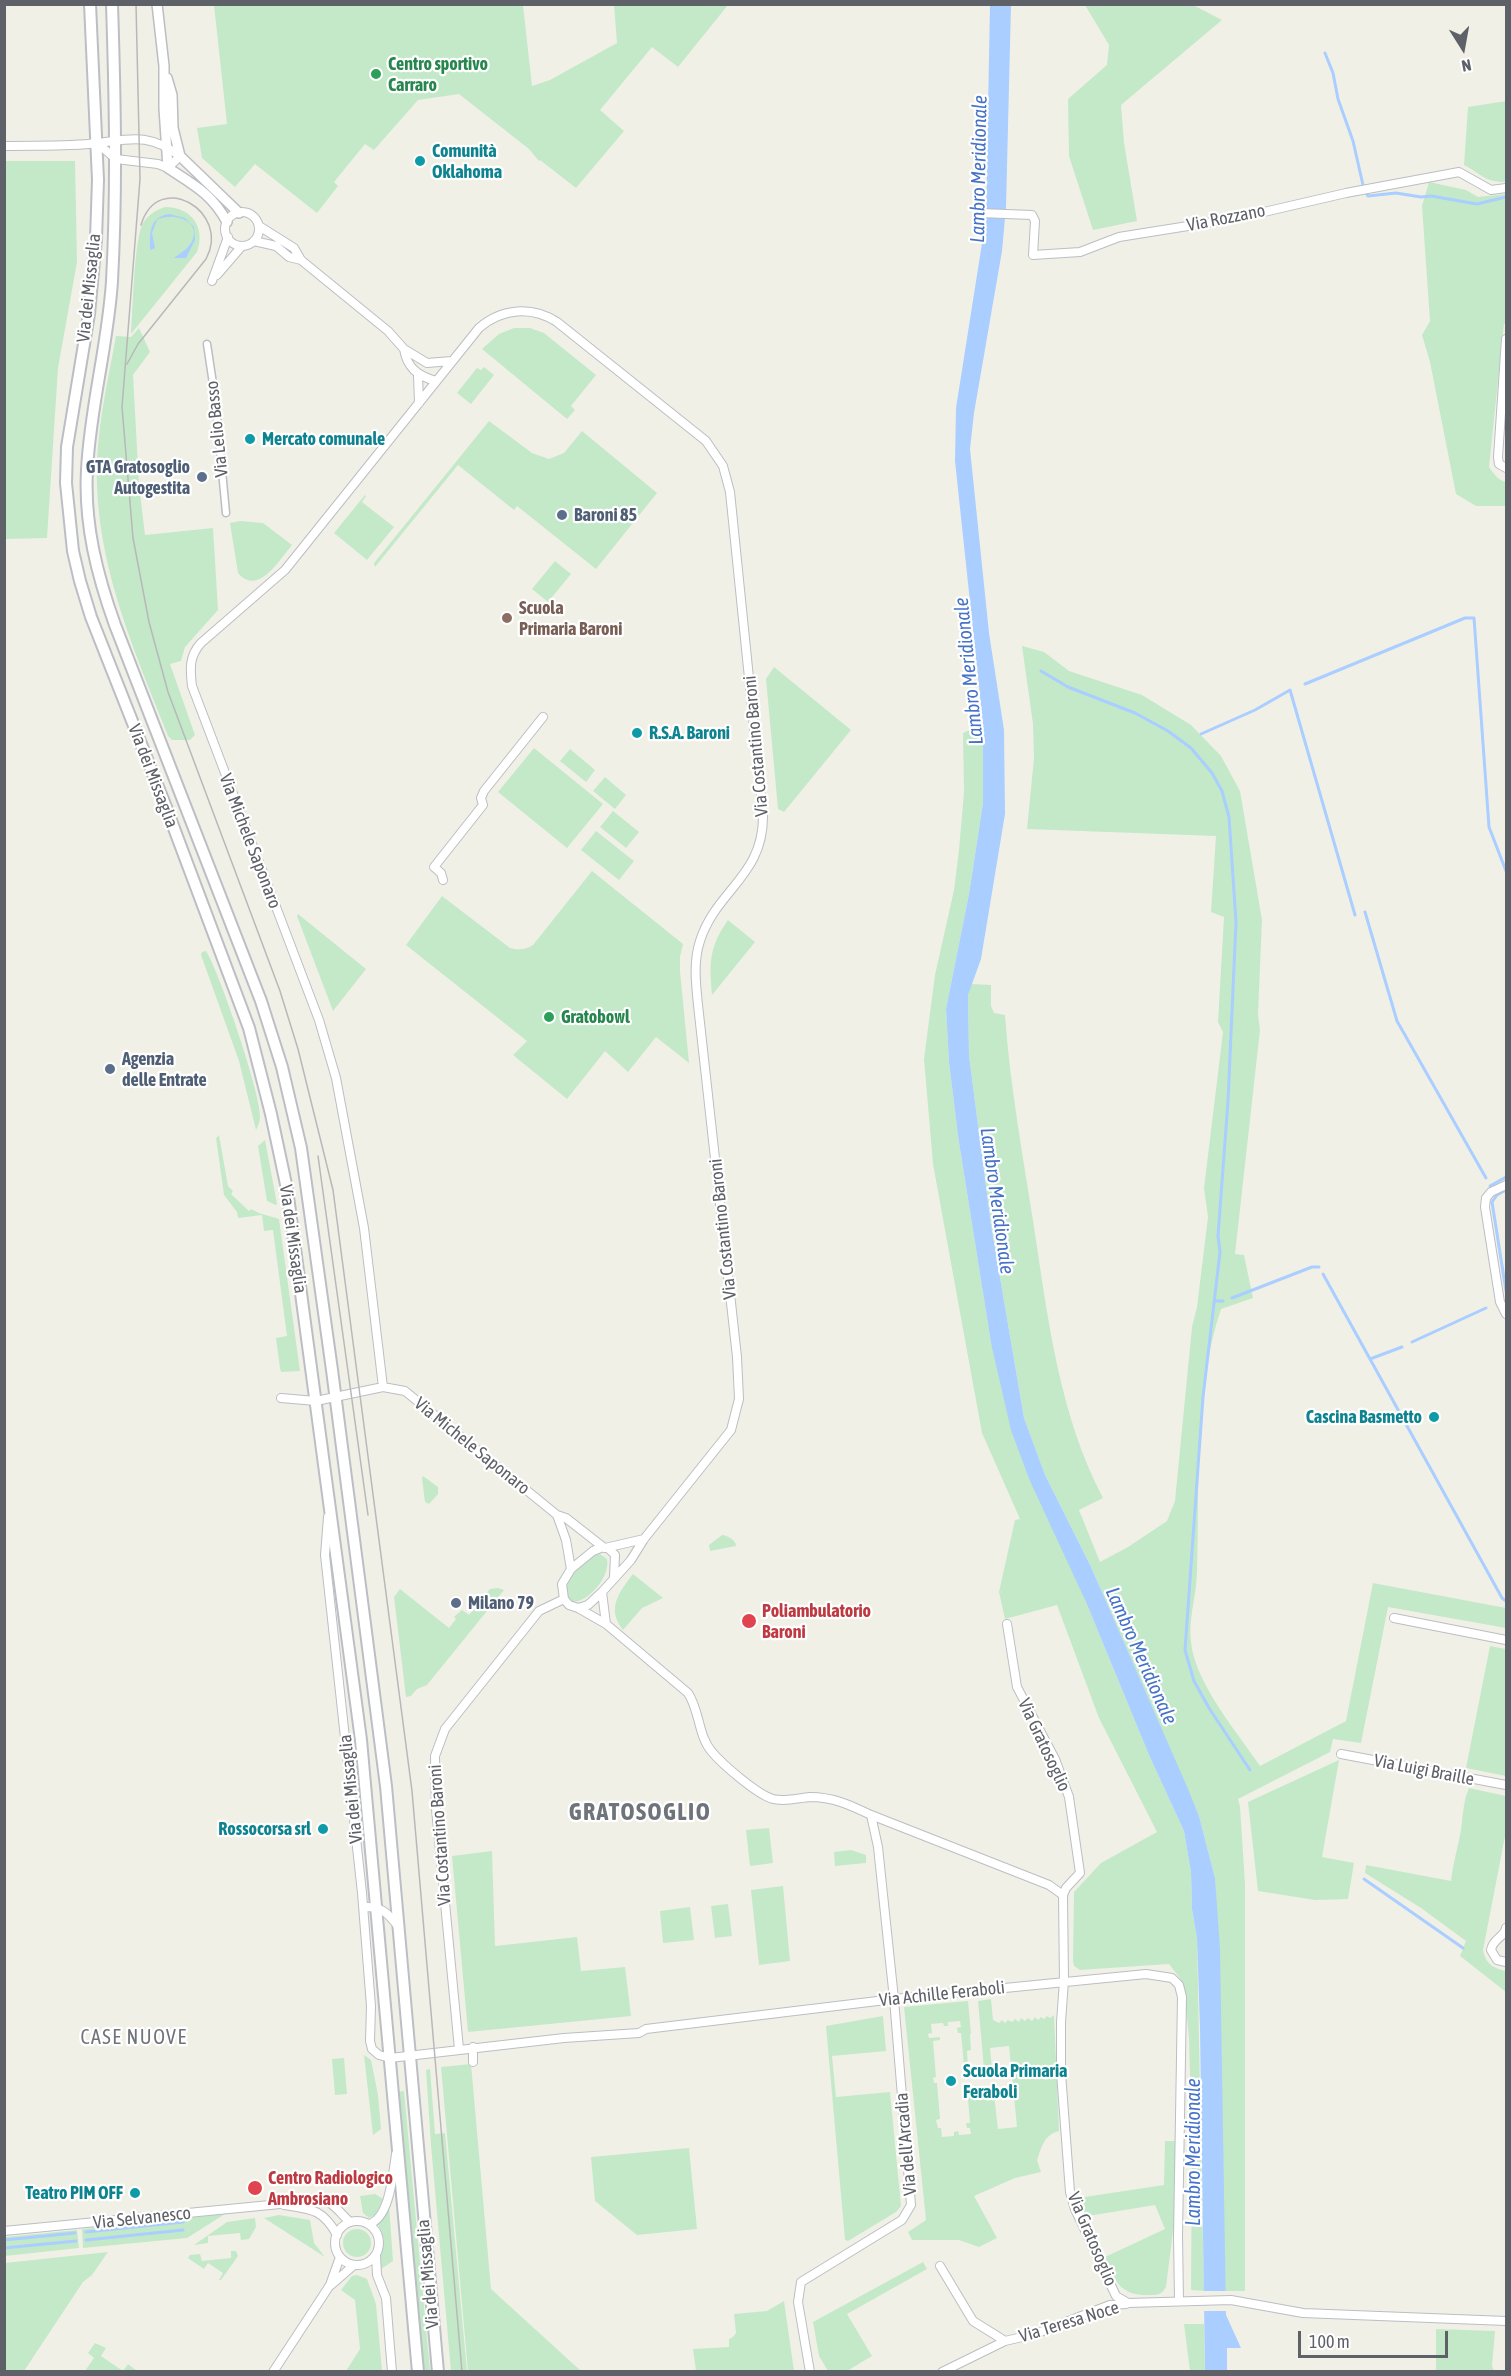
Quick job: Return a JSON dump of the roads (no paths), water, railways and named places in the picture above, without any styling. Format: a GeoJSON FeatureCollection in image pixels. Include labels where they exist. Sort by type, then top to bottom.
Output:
{"type":"FeatureCollection","features":[{"type":"Feature","properties":{"kind":"main road","name":"Via dei Missaglia"},"geometry":{"type":"LineString","coordinates":[[90,4],[97,143],[96,239],[89,314],[67,447],[66,483],[73,550],[91,617],[166,807],[249,1028],[287,1189],[361,1740],[418,2372]]}},
{"type":"Feature","properties":{"kind":"main road","name":"Via dei Missaglia"},"geometry":{"type":"LineString","coordinates":[[112,4],[116,139],[112,283],[87,470],[90,532],[96,566],[115,625],[261,1001],[282,1067],[301,1148],[386,1786],[438,2372]]}},
{"type":"Feature","properties":{"kind":"street"},"geometry":{"type":"LineString","coordinates":[[157,4],[164,66],[168,168]]}},
{"type":"Feature","properties":{"kind":"street"},"geometry":{"type":"LineString","coordinates":[[164,66],[172,95],[172,128],[180,156]]}},
{"type":"Feature","properties":{"kind":"street"},"geometry":{"type":"LineString","coordinates":[[4,146],[97,143],[116,139],[150,141],[166,145],[239,213]]}},
{"type":"Feature","properties":{"kind":"street"},"geometry":{"type":"LineString","coordinates":[[97,143],[116,159],[158,164],[190,181],[211,198],[227,222]]}},
{"type":"Feature","properties":{"kind":"street"},"geometry":{"type":"LineString","coordinates":[[168,168],[180,156]]}},
{"type":"Feature","properties":{"kind":"street","name":"Via Rozzano"},"geometry":{"type":"LineString","coordinates":[[980,213],[1025,214],[1035,217],[1033,255],[1080,252],[1119,237],[1238,218],[1347,193],[1459,172],[1491,190],[1506,188]]}},
{"type":"Feature","properties":{"kind":"street"},"geometry":{"type":"LineString","coordinates":[[242,246],[232,243],[226,229],[227,222],[239,213],[251,215],[259,226],[294,248],[301,260],[388,331],[404,349],[428,363],[452,361]]}},
{"type":"Feature","properties":{"kind":"street"},"geometry":{"type":"LineString","coordinates":[[228,237],[212,281],[242,246],[254,241],[259,233],[259,226]]}},
{"type":"Feature","properties":{"kind":"street"},"geometry":{"type":"LineString","coordinates":[[254,241],[276,246],[289,257],[301,260]]}},
{"type":"Feature","properties":{"kind":"street","name":"Via Costantino Baroni"},"geometry":{"type":"LineString","coordinates":[[436,381],[479,328],[495,318],[527,310],[545,314],[706,441],[723,466],[730,492],[763,825],[762,836],[748,870],[714,913],[703,932],[697,950],[695,970],[737,1358],[739,1399],[731,1430],[644,1539],[631,1560],[588,1605],[578,1608]]}},
{"type":"Feature","properties":{"kind":"street"},"geometry":{"type":"LineString","coordinates":[[1506,339],[1498,457],[1499,464],[1506,468]]}},
{"type":"Feature","properties":{"kind":"street","name":"Via Lelio Basso"},"geometry":{"type":"LineString","coordinates":[[207,344],[215,397],[226,513]]}},
{"type":"Feature","properties":{"kind":"street"},"geometry":{"type":"LineString","coordinates":[[404,349],[406,361],[418,375],[436,381]]}},
{"type":"Feature","properties":{"kind":"street"},"geometry":{"type":"LineString","coordinates":[[428,363],[436,381]]}},
{"type":"Feature","properties":{"kind":"street"},"geometry":{"type":"LineString","coordinates":[[418,375],[419,403]]}},
{"type":"Feature","properties":{"kind":"street","name":"Via Michele Saponaro"},"geometry":{"type":"LineString","coordinates":[[436,381],[285,570],[197,648],[192,656],[190,671],[192,686],[319,1020],[336,1078],[364,1228],[383,1387],[405,1391],[556,1515],[566,1518],[604,1547]]}},
{"type":"Feature","properties":{"kind":"street"},"geometry":{"type":"LineString","coordinates":[[443,880],[441,873],[434,867],[483,805],[481,798],[484,790],[543,717]]}},
{"type":"Feature","properties":{"kind":"street"},"geometry":{"type":"LineString","coordinates":[[1506,1185],[1491,1192],[1485,1198],[1500,1302],[1506,1314]]}},
{"type":"Feature","properties":{"kind":"street"},"geometry":{"type":"LineString","coordinates":[[281,1398],[316,1401],[383,1387]]}},
{"type":"Feature","properties":{"kind":"street","name":"Via dei Missaglia"},"geometry":{"type":"LineString","coordinates":[[329,1508],[326,1555],[364,1906],[371,2006],[370,2045],[379,2055],[390,2058]]}},
{"type":"Feature","properties":{"kind":"street"},"geometry":{"type":"LineString","coordinates":[[556,1515],[566,1540],[571,1569]]}},
{"type":"Feature","properties":{"kind":"street"},"geometry":{"type":"LineString","coordinates":[[644,1539],[604,1547],[582,1558],[571,1569],[562,1584],[564,1599],[569,1605],[606,1624],[688,1693],[697,1707],[704,1739],[712,1753],[724,1766],[764,1795],[778,1800],[823,1797],[843,1802],[1049,1885],[1063,1895]]}},
{"type":"Feature","properties":{"kind":"street"},"geometry":{"type":"LineString","coordinates":[[604,1547],[615,1556],[614,1578]]}},
{"type":"Feature","properties":{"kind":"street"},"geometry":{"type":"LineString","coordinates":[[602,1592],[606,1624]]}},
{"type":"Feature","properties":{"kind":"street","name":"Via Costantino Baroni"},"geometry":{"type":"LineString","coordinates":[[459,2049],[436,1809],[435,1756],[445,1729],[539,1611],[564,1599]]}},
{"type":"Feature","properties":{"kind":"street"},"geometry":{"type":"LineString","coordinates":[[1394,1618],[1506,1640]]}},
{"type":"Feature","properties":{"kind":"street","name":"Via Gratosoglio"},"geometry":{"type":"LineString","coordinates":[[1006,1624],[1017,1687],[1055,1759],[1069,1797],[1080,1873],[1066,1888],[1063,1895],[1065,1981],[1061,2022],[1061,2073],[1070,2192],[1075,2209],[1119,2300],[1128,2303],[1231,2300],[1303,2313],[1506,2321]]}},
{"type":"Feature","properties":{"kind":"street","name":"Via Luigi Braille"},"geometry":{"type":"LineString","coordinates":[[1341,1754],[1506,1785]]}},
{"type":"Feature","properties":{"kind":"street"},"geometry":{"type":"LineString","coordinates":[[871,1815],[878,1846],[894,1999]]}},
{"type":"Feature","properties":{"kind":"street"},"geometry":{"type":"LineString","coordinates":[[364,1906],[376,1906],[386,1912],[397,1925]]}},
{"type":"Feature","properties":{"kind":"street"},"geometry":{"type":"LineString","coordinates":[[1506,1929],[1504,1934],[1493,1942],[1491,1950],[1496,1959],[1506,1962]]}},
{"type":"Feature","properties":{"kind":"street","name":"Via Achille Feraboli"},"geometry":{"type":"LineString","coordinates":[[390,2058],[568,2037],[639,2033],[646,2029],[1065,1981],[1155,1975],[1172,1978],[1181,1991],[1183,2025],[1178,2236],[1179,2301]]}},
{"type":"Feature","properties":{"kind":"street","name":"Via dell'Arcadia"},"geometry":{"type":"LineString","coordinates":[[810,2372],[798,2302],[801,2282],[902,2220],[911,2205],[894,1999]]}},
{"type":"Feature","properties":{"kind":"street"},"geometry":{"type":"LineString","coordinates":[[473,2047],[473,2062]]}},
{"type":"Feature","properties":{"kind":"street"},"geometry":{"type":"LineString","coordinates":[[369,2224],[378,2218],[387,2200],[397,2147]]}},
{"type":"Feature","properties":{"kind":"street","name":"Via Selvanesco"},"geometry":{"type":"LineString","coordinates":[[4,2231],[319,2199],[330,2203],[350,2222]]}},
{"type":"Feature","properties":{"kind":"street","name":"Via Selvanesco"},"geometry":{"type":"LineString","coordinates":[[280,2204],[308,2208],[321,2213],[330,2222],[337,2235]]}},
{"type":"Feature","properties":{"kind":"street"},"geometry":{"type":"LineString","coordinates":[[377,2275],[340,2257],[335,2247],[337,2235],[343,2226],[358,2221],[369,2224],[375,2229],[380,2239],[376,2255],[377,2275],[386,2298],[392,2372]]}},
{"type":"Feature","properties":{"kind":"street"},"geometry":{"type":"LineString","coordinates":[[330,2286],[376,2255]]}},
{"type":"Feature","properties":{"kind":"street"},"geometry":{"type":"LineString","coordinates":[[273,2372],[330,2286],[340,2257]]}},
{"type":"Feature","properties":{"kind":"street","name":"Via Teresa Noce"},"geometry":{"type":"LineString","coordinates":[[940,2266],[973,2321],[1005,2341],[1025,2337],[1110,2305],[1128,2303]]}},
{"type":"Feature","properties":{"kind":"street"},"geometry":{"type":"LineString","coordinates":[[942,2372],[1005,2341]]}},
{"type":"Feature","properties":{"kind":"water"},"geometry":{"type":"Polygon","coordinates":[[[990,5],[1011,5],[1006,207],[1002,251],[970,449],[989,633],[1004,730],[1005,814],[981,959],[968,995],[969,1056],[991,1225],[1024,1418],[1045,1475],[1091,1567],[1188,1789],[1199,1816],[1215,1878],[1220,1949],[1226,2315],[1241,2348],[1227,2348],[1227,2371],[1205,2371],[1197,1938],[1192,1909],[1191,1872],[1184,1831],[1149,1755],[1086,1602],[1030,1481],[1011,1430],[991,1343],[958,1136],[949,1062],[946,1009],[969,894],[983,803],[983,724],[955,461],[956,408],[986,218],[990,5]]]}},
{"type":"Feature","properties":{"kind":"water"},"geometry":{"type":"Polygon","coordinates":[[[169,214],[185,218],[194,227],[195,240],[186,258],[174,258],[191,244],[193,227],[184,219],[177,217],[157,220],[152,233],[155,248],[151,250],[150,248],[152,226],[158,218],[169,214]]]}},
{"type":"Feature","properties":{"kind":"waterway"},"geometry":{"type":"LineString","coordinates":[[1325,53],[1353,141],[1363,185]]}},
{"type":"Feature","properties":{"kind":"waterway"},"geometry":{"type":"LineString","coordinates":[[1366,193],[1368,196],[1396,193],[1421,197],[1431,196],[1477,204],[1506,197]]}},
{"type":"Feature","properties":{"kind":"waterway"},"geometry":{"type":"LineString","coordinates":[[1305,684],[1465,618],[1474,618],[1489,827],[1506,871]]}},
{"type":"Feature","properties":{"kind":"waterway"},"geometry":{"type":"LineString","coordinates":[[1041,671],[1068,687],[1135,713],[1168,731],[1191,748],[1212,773],[1222,791],[1229,817],[1236,922],[1228,1101],[1218,1236],[1220,1252],[1203,1397],[1185,1650],[1194,1681],[1250,1770]]}},
{"type":"Feature","properties":{"kind":"waterway"},"geometry":{"type":"LineString","coordinates":[[1201,734],[1255,710],[1290,690],[1355,915]]}},
{"type":"Feature","properties":{"kind":"waterway"},"geometry":{"type":"LineString","coordinates":[[1365,912],[1397,1021],[1486,1178]]}},
{"type":"Feature","properties":{"kind":"waterway"},"geometry":{"type":"LineString","coordinates":[[1490,1186],[1506,1177]]}},
{"type":"Feature","properties":{"kind":"waterway"},"geometry":{"type":"LineString","coordinates":[[1506,1190],[1497,1195],[1492,1202],[1506,1291]]}},
{"type":"Feature","properties":{"kind":"waterway"},"geometry":{"type":"LineString","coordinates":[[1232,1298],[1312,1267],[1319,1267]]}},
{"type":"Feature","properties":{"kind":"waterway"},"geometry":{"type":"LineString","coordinates":[[1323,1274],[1370,1359],[1402,1347]]}},
{"type":"Feature","properties":{"kind":"waterway"},"geometry":{"type":"LineString","coordinates":[[1215,1301],[1223,1301]]}},
{"type":"Feature","properties":{"kind":"waterway"},"geometry":{"type":"LineString","coordinates":[[1412,1342],[1486,1308]]}},
{"type":"Feature","properties":{"kind":"waterway"},"geometry":{"type":"LineString","coordinates":[[1370,1359],[1502,1598],[1506,1601]]}},
{"type":"Feature","properties":{"kind":"waterway"},"geometry":{"type":"LineString","coordinates":[[1364,1879],[1463,1948]]}},
{"type":"Feature","properties":{"kind":"waterway"},"geometry":{"type":"LineString","coordinates":[[86,2232],[183,2222]]}},
{"type":"Feature","properties":{"kind":"waterway"},"geometry":{"type":"LineString","coordinates":[[86,2240],[183,2230]]}},
{"type":"Feature","properties":{"kind":"waterway"},"geometry":{"type":"LineString","coordinates":[[4,2240],[75,2233]]}},
{"type":"Feature","properties":{"kind":"waterway"},"geometry":{"type":"LineString","coordinates":[[4,2248],[76,2241]]}},
{"type":"Feature","properties":{"kind":"tram line"},"geometry":{"type":"LineString","coordinates":[[136,4],[140,179],[122,407],[133,538],[149,622],[168,692],[280,991],[298,1049],[333,1190],[412,1791],[462,2372]]}},
{"type":"Feature","properties":{"kind":"tram line"},"geometry":{"type":"LineString","coordinates":[[127,364],[138,344],[206,259],[211,242],[209,226],[201,213],[190,203],[176,198],[162,200],[150,208],[141,225]]}},
{"type":"Feature","properties":{"kind":"tram line"},"geometry":{"type":"LineString","coordinates":[[318,1156],[368,1515]]}},
{"type":"Feature","properties":{"kind":"place","name":"Centro sportivo Carraro"},"geometry":{"type":"Point","coordinates":[376,74]}},
{"type":"Feature","properties":{"kind":"place","name":"Comunità Oklahoma"},"geometry":{"type":"Point","coordinates":[420,161]}},
{"type":"Feature","properties":{"kind":"place","name":"Mercato comunale"},"geometry":{"type":"Point","coordinates":[250,439]}},
{"type":"Feature","properties":{"kind":"place","name":"GTA Gratosoglio Autogestita"},"geometry":{"type":"Point","coordinates":[202,477]}},
{"type":"Feature","properties":{"kind":"place","name":"Baroni 85"},"geometry":{"type":"Point","coordinates":[562,515]}},
{"type":"Feature","properties":{"kind":"place","name":"Scuola Primaria Baroni"},"geometry":{"type":"Point","coordinates":[507,618]}},
{"type":"Feature","properties":{"kind":"place","name":"R.S.A. Baroni"},"geometry":{"type":"Point","coordinates":[637,733]}},
{"type":"Feature","properties":{"kind":"place","name":"Gratobowl"},"geometry":{"type":"Point","coordinates":[549,1017]}},
{"type":"Feature","properties":{"kind":"place","name":"Agenzia delle Entrate"},"geometry":{"type":"Point","coordinates":[110,1069]}},
{"type":"Feature","properties":{"kind":"place","name":"Cascina Basmetto"},"geometry":{"type":"Point","coordinates":[1434,1417]}},
{"type":"Feature","properties":{"kind":"place","name":"Milano 79"},"geometry":{"type":"Point","coordinates":[456,1603]}},
{"type":"Feature","properties":{"kind":"place","name":"Poliambulatorio Baroni"},"geometry":{"type":"Point","coordinates":[749,1621]}},
{"type":"Feature","properties":{"kind":"place","name":"Rossocorsa srl"},"geometry":{"type":"Point","coordinates":[323,1829]}},
{"type":"Feature","properties":{"kind":"place","name":"Scuola Primaria Feraboli"},"geometry":{"type":"Point","coordinates":[951,2081]}},
{"type":"Feature","properties":{"kind":"place","name":"Centro Radiologico Ambrosiano"},"geometry":{"type":"Point","coordinates":[255,2188]}},
{"type":"Feature","properties":{"kind":"place","name":"Teatro PIM OFF"},"geometry":{"type":"Point","coordinates":[135,2193]}},
{"type":"Feature","properties":{"kind":"district","name":"GRATOSOGLIO"},"geometry":{"type":"Point","coordinates":[640,1812]}},
{"type":"Feature","properties":{"kind":"district","name":"CASE NUOVE"},"geometry":{"type":"Point","coordinates":[134,2038]}},
{"type":"Feature","properties":{"kind":"water label","name":"Lambro Meridionale"},"geometry":{"type":"Point","coordinates":[979,169]}},
{"type":"Feature","properties":{"kind":"water label","name":"Lambro Meridionale"},"geometry":{"type":"Point","coordinates":[969,671]}},
{"type":"Feature","properties":{"kind":"water label","name":"Lambro Meridionale"},"geometry":{"type":"Point","coordinates":[997,1201]}},
{"type":"Feature","properties":{"kind":"water label","name":"Lambro Meridionale"},"geometry":{"type":"Point","coordinates":[1141,1656]}},
{"type":"Feature","properties":{"kind":"water label","name":"Lambro Meridionale"},"geometry":{"type":"Point","coordinates":[1194,2152]}}]}
